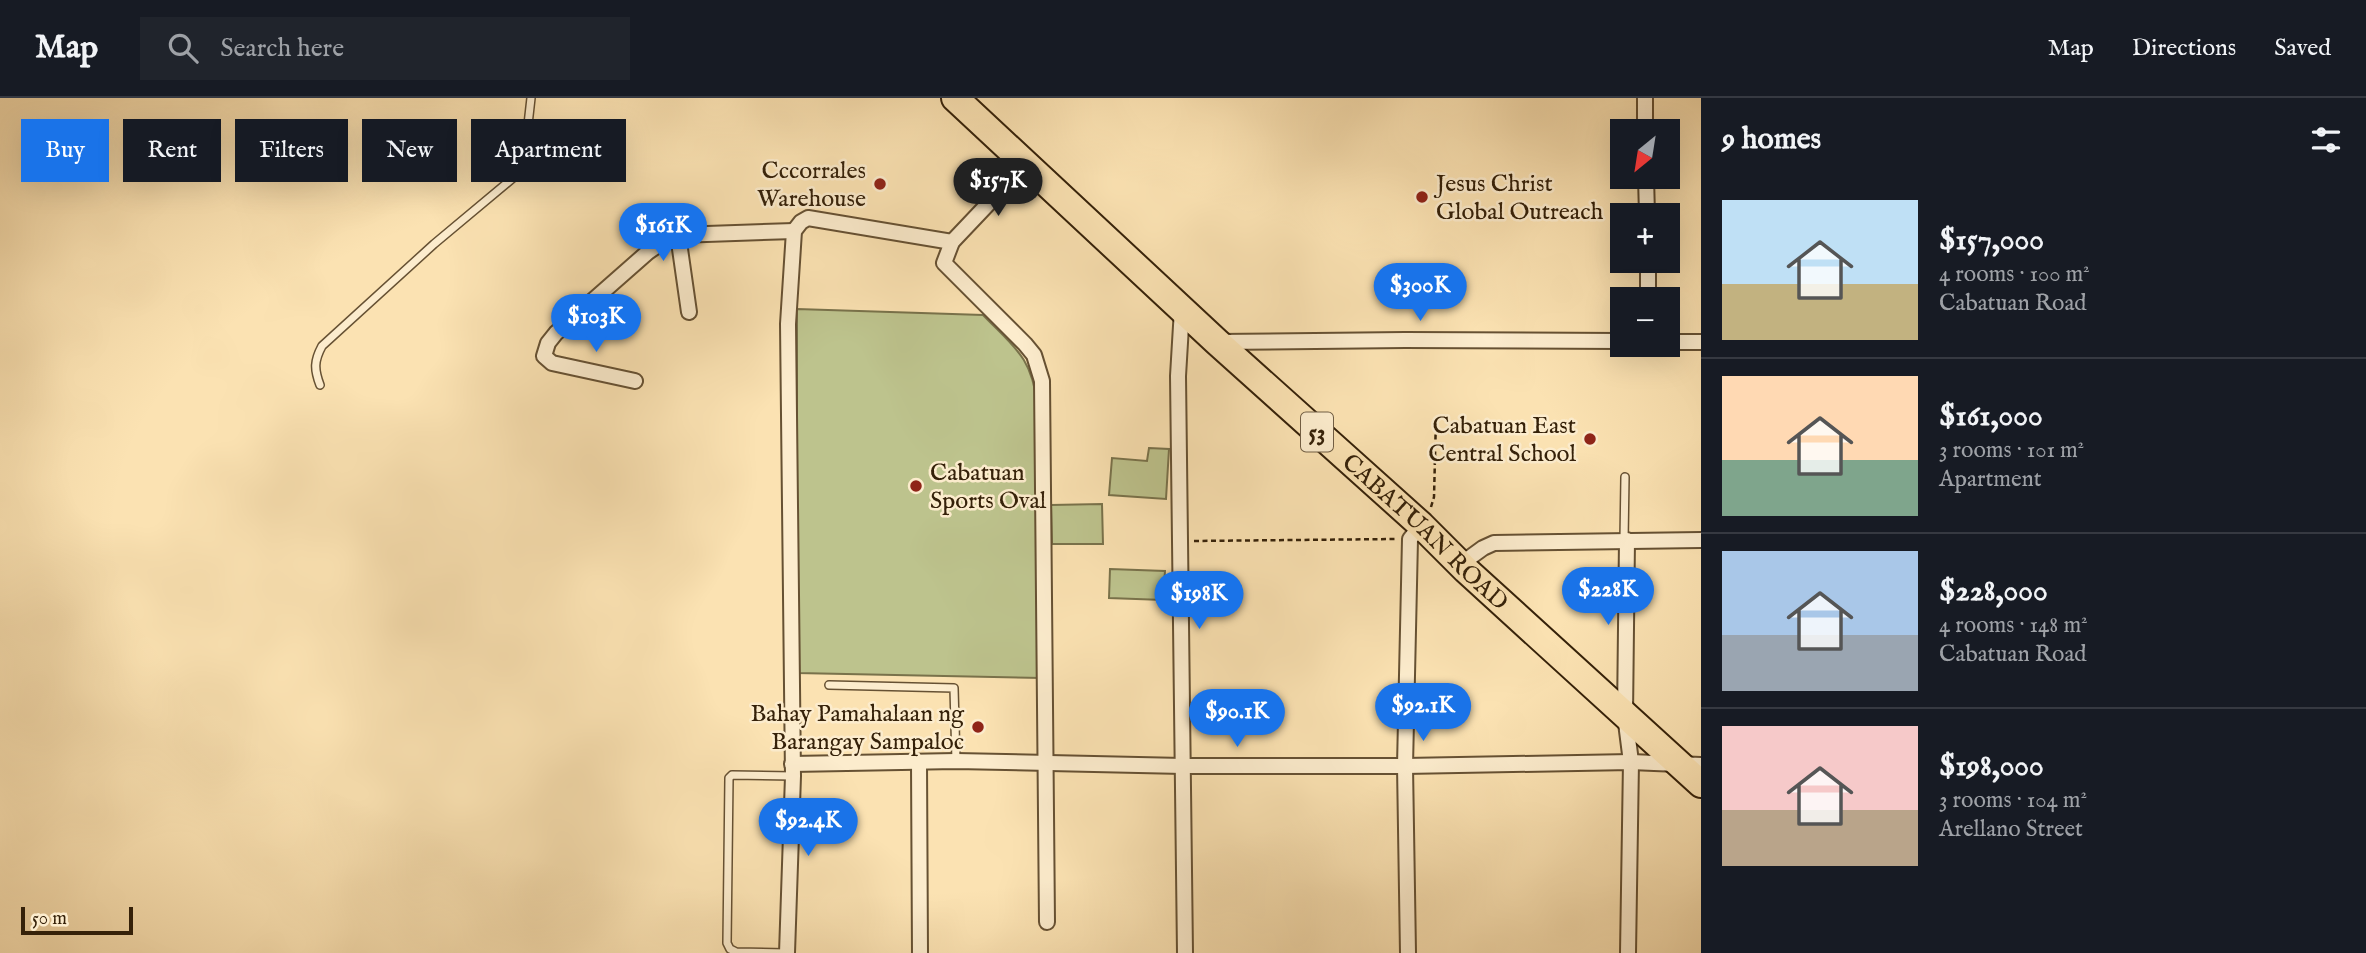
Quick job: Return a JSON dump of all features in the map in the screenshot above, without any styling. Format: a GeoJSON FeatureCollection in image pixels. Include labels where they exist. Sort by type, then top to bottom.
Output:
{"type":"FeatureCollection","features":[{"type":"Feature","properties":{"kind":"highway","name":"CABATUAN ROAD"},"geometry":{"type":"LineString","coordinates":[[967,103],[1026,164],[1415,532],[1461,564],[1625,715],[1691,765]]}},
{"type":"Feature","properties":{"kind":"highway","name":"53"},"geometry":{"type":"LineString","coordinates":[[1691,765],[1701,784]]}},
{"type":"Feature","properties":{"kind":"street"},"geometry":{"type":"LineString","coordinates":[[1645,98],[1645,119]]}},
{"type":"Feature","properties":{"kind":"street"},"geometry":{"type":"LineString","coordinates":[[1026,164],[952,242],[944,263],[1025,344],[1034,355],[1042,381],[1047,922]]}},
{"type":"Feature","properties":{"kind":"street"},"geometry":{"type":"LineString","coordinates":[[787,953],[793,770],[788,324],[794,231],[808,218],[952,242]]}},
{"type":"Feature","properties":{"kind":"street"},"geometry":{"type":"LineString","coordinates":[[635,381],[552,363],[544,356],[545,349],[556,333],[648,253],[678,235],[794,231]]}},
{"type":"Feature","properties":{"kind":"street"},"geometry":{"type":"LineString","coordinates":[[678,235],[689,312]]}},
{"type":"Feature","properties":{"kind":"street"},"geometry":{"type":"LineString","coordinates":[[1182,309],[1178,376],[1185,953]]}},
{"type":"Feature","properties":{"kind":"street"},"geometry":{"type":"LineString","coordinates":[[1217,342],[1610,341]]}},
{"type":"Feature","properties":{"kind":"street"},"geometry":{"type":"LineString","coordinates":[[1680,342],[1701,342]]}},
{"type":"Feature","properties":{"kind":"street"},"geometry":{"type":"LineString","coordinates":[[1408,953],[1405,766],[1415,532]]}},
{"type":"Feature","properties":{"kind":"street"},"geometry":{"type":"LineString","coordinates":[[1625,540],[1625,715],[1631,762],[1628,953]]}},
{"type":"Feature","properties":{"kind":"street"},"geometry":{"type":"LineString","coordinates":[[1461,564],[1483,548],[1494,544],[1701,540]]}},
{"type":"Feature","properties":{"kind":"street"},"geometry":{"type":"LineString","coordinates":[[793,770],[956,761],[1183,766],[1631,762],[1691,765]]}},
{"type":"Feature","properties":{"kind":"street"},"geometry":{"type":"LineString","coordinates":[[919,763],[920,953]]}},
{"type":"Feature","properties":{"kind":"lane"},"geometry":{"type":"LineString","coordinates":[[320,385],[314,369],[322,346],[519,173],[524,160],[531,98]]}},
{"type":"Feature","properties":{"kind":"lane"},"geometry":{"type":"LineString","coordinates":[[1625,477],[1625,540]]}},
{"type":"Feature","properties":{"kind":"lane"},"geometry":{"type":"LineString","coordinates":[[829,685],[954,688],[956,761]]}},
{"type":"Feature","properties":{"kind":"lane"},"geometry":{"type":"LineString","coordinates":[[787,953],[736,952],[730,950],[727,943],[729,778],[732,775],[793,770]]}},
{"type":"Feature","properties":{"kind":"path"},"geometry":{"type":"LineString","coordinates":[[1180,541],[1415,532],[1429,513],[1434,497],[1436,417]]}},
{"type":"Feature","properties":{"kind":"green space","name":"Cabatuan Sports Oval"},"geometry":{"type":"Polygon","coordinates":[[[797,309],[983,315],[1020,354],[1031,375],[1037,404],[1041,678],[797,673],[797,309]]]}},
{"type":"Feature","properties":{"kind":"green space"},"geometry":{"type":"Polygon","coordinates":[[[1149,448],[1169,449],[1166,499],[1109,495],[1112,458],[1147,461],[1149,448]]]}},
{"type":"Feature","properties":{"kind":"green space"},"geometry":{"type":"Polygon","coordinates":[[[1102,504],[1103,544],[1052,544],[1051,505],[1102,504]]]}},
{"type":"Feature","properties":{"kind":"green space"},"geometry":{"type":"Polygon","coordinates":[[[1110,569],[1165,571],[1163,600],[1109,598],[1110,569]]]}},
{"type":"Feature","properties":{"kind":"place","name":"Cccorrales Warehouse"},"geometry":{"type":"Point","coordinates":[880,184]}},
{"type":"Feature","properties":{"kind":"place","name":"Jesus Christ Global Outreach"},"geometry":{"type":"Point","coordinates":[1422,197]}},
{"type":"Feature","properties":{"kind":"place","name":"Cabatuan East Central School"},"geometry":{"type":"Point","coordinates":[1590,439]}},
{"type":"Feature","properties":{"kind":"place","name":"Cabatuan Sports Oval"},"geometry":{"type":"Point","coordinates":[916,486]}},
{"type":"Feature","properties":{"kind":"place","name":"Bahay Pamahalaan ng Barangay Sampaloc"},"geometry":{"type":"Point","coordinates":[978,727]}}]}
